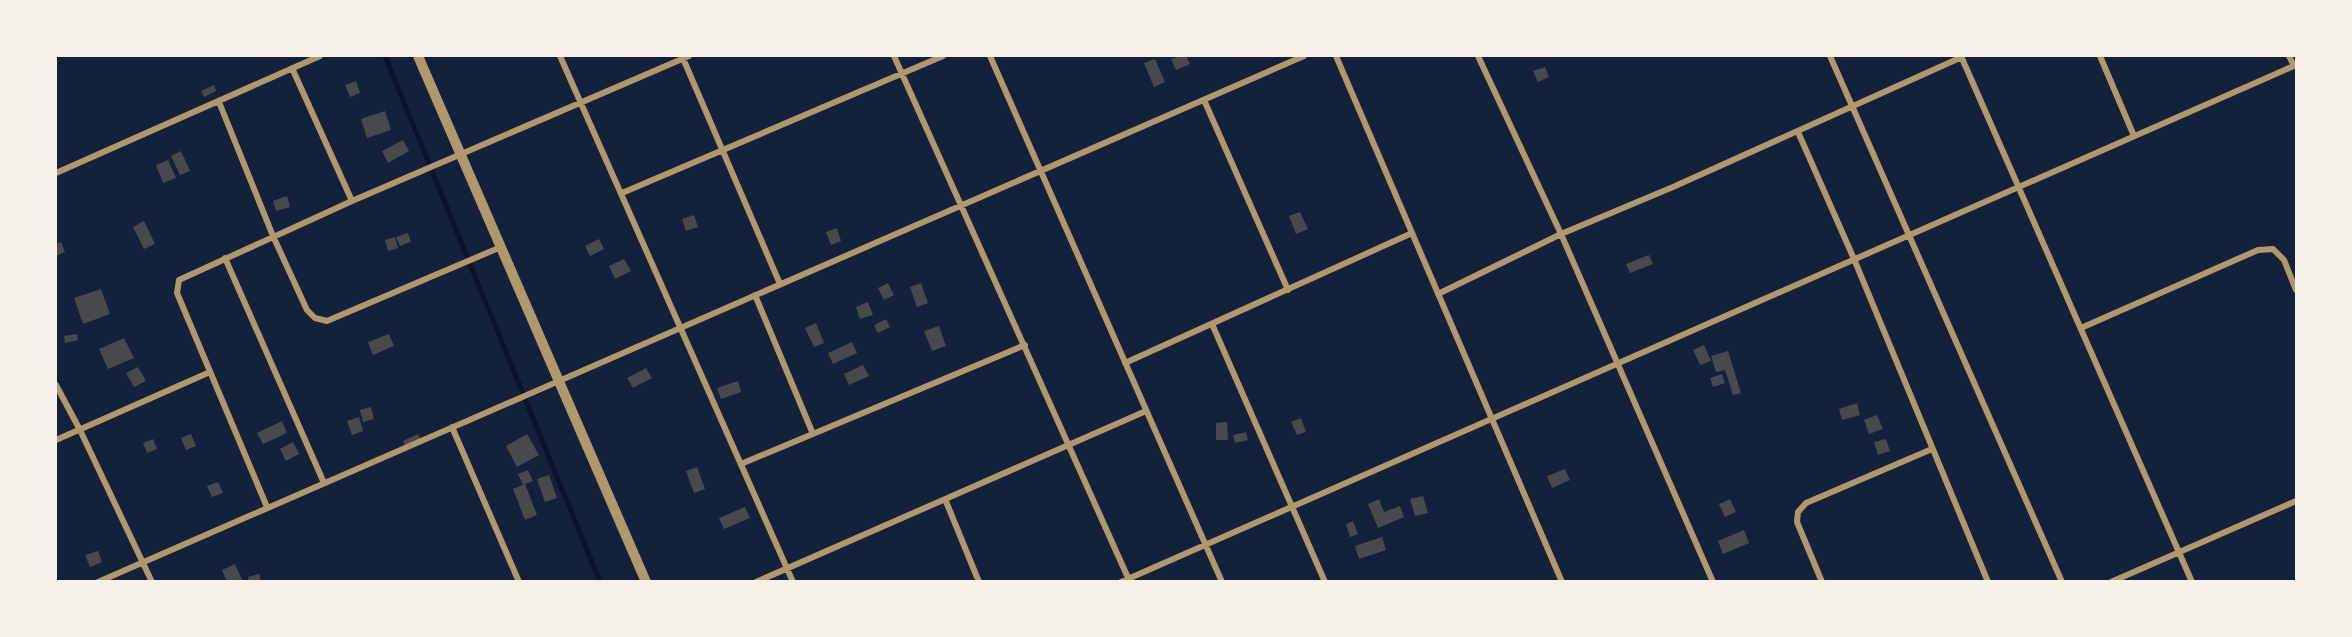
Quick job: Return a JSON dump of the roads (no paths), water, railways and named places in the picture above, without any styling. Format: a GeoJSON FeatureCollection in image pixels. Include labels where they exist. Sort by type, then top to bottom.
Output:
{"type":"FeatureCollection","features":[{"type":"Feature","properties":{"kind":"street"},"geometry":{"type":"LineString","coordinates":[[56,173],[320,56]]}},
{"type":"Feature","properties":{"kind":"street"},"geometry":{"type":"LineString","coordinates":[[418,56],[646,582]]}},
{"type":"Feature","properties":{"kind":"street"},"geometry":{"type":"LineString","coordinates":[[560,56],[793,582]]}},
{"type":"Feature","properties":{"kind":"street"},"geometry":{"type":"LineString","coordinates":[[267,507],[177,293],[176,286],[179,280],[352,201],[685,56],[721,151],[780,284]]}},
{"type":"Feature","properties":{"kind":"street"},"geometry":{"type":"LineString","coordinates":[[894,56],[1129,580]]}},
{"type":"Feature","properties":{"kind":"street"},"geometry":{"type":"LineString","coordinates":[[622,193],[943,56]]}},
{"type":"Feature","properties":{"kind":"street"},"geometry":{"type":"LineString","coordinates":[[990,56],[1222,582]]}},
{"type":"Feature","properties":{"kind":"street"},"geometry":{"type":"LineString","coordinates":[[98,582],[1304,56]]}},
{"type":"Feature","properties":{"kind":"street"},"geometry":{"type":"LineString","coordinates":[[1336,56],[1562,582]]}},
{"type":"Feature","properties":{"kind":"street"},"geometry":{"type":"LineString","coordinates":[[1478,56],[1561,234],[1713,582]]}},
{"type":"Feature","properties":{"kind":"street"},"geometry":{"type":"LineString","coordinates":[[1830,56],[2062,582]]}},
{"type":"Feature","properties":{"kind":"street"},"geometry":{"type":"LineString","coordinates":[[1438,294],[1561,234],[1798,132],[1961,56],[2192,582]]}},
{"type":"Feature","properties":{"kind":"street"},"geometry":{"type":"LineString","coordinates":[[2100,56],[2134,136]]}},
{"type":"Feature","properties":{"kind":"street"},"geometry":{"type":"LineString","coordinates":[[1121,582],[2295,66],[2289,56]]}},
{"type":"Feature","properties":{"kind":"street"},"geometry":{"type":"LineString","coordinates":[[292,68],[352,201]]}},
{"type":"Feature","properties":{"kind":"street"},"geometry":{"type":"LineString","coordinates":[[1204,100],[1288,290]]}},
{"type":"Feature","properties":{"kind":"street"},"geometry":{"type":"LineString","coordinates":[[219,102],[273,236],[307,310],[315,318],[327,321],[501,247]]}},
{"type":"Feature","properties":{"kind":"street"},"geometry":{"type":"LineString","coordinates":[[1798,132],[1854,259],[1988,582]]}},
{"type":"Feature","properties":{"kind":"street"},"geometry":{"type":"LineString","coordinates":[[1125,363],[1412,233]]}},
{"type":"Feature","properties":{"kind":"street"},"geometry":{"type":"LineString","coordinates":[[2081,328],[2258,250],[2273,249],[2284,260],[2296,290]]}},
{"type":"Feature","properties":{"kind":"street"},"geometry":{"type":"LineString","coordinates":[[225,258],[324,483]]}},
{"type":"Feature","properties":{"kind":"street"},"geometry":{"type":"LineString","coordinates":[[756,295],[813,434]]}},
{"type":"Feature","properties":{"kind":"street"},"geometry":{"type":"LineString","coordinates":[[1212,324],[1325,582]]}},
{"type":"Feature","properties":{"kind":"street"},"geometry":{"type":"LineString","coordinates":[[741,464],[1024,345]]}},
{"type":"Feature","properties":{"kind":"street"},"geometry":{"type":"LineString","coordinates":[[56,441],[210,372]]}},
{"type":"Feature","properties":{"kind":"street"},"geometry":{"type":"LineString","coordinates":[[56,385],[80,430],[152,582]]}},
{"type":"Feature","properties":{"kind":"street"},"geometry":{"type":"LineString","coordinates":[[756,582],[1146,411]]}},
{"type":"Feature","properties":{"kind":"street"},"geometry":{"type":"LineString","coordinates":[[452,427],[519,582]]}},
{"type":"Feature","properties":{"kind":"street"},"geometry":{"type":"LineString","coordinates":[[1822,582],[1797,522],[1798,512],[1806,503],[1932,449]]}},
{"type":"Feature","properties":{"kind":"street"},"geometry":{"type":"LineString","coordinates":[[945,499],[980,582]]}},
{"type":"Feature","properties":{"kind":"street"},"geometry":{"type":"LineString","coordinates":[[2111,582],[2296,501]]}},
{"type":"Feature","properties":{"kind":"waterway"},"geometry":{"type":"LineString","coordinates":[[385,56],[600,582]]}}]}
